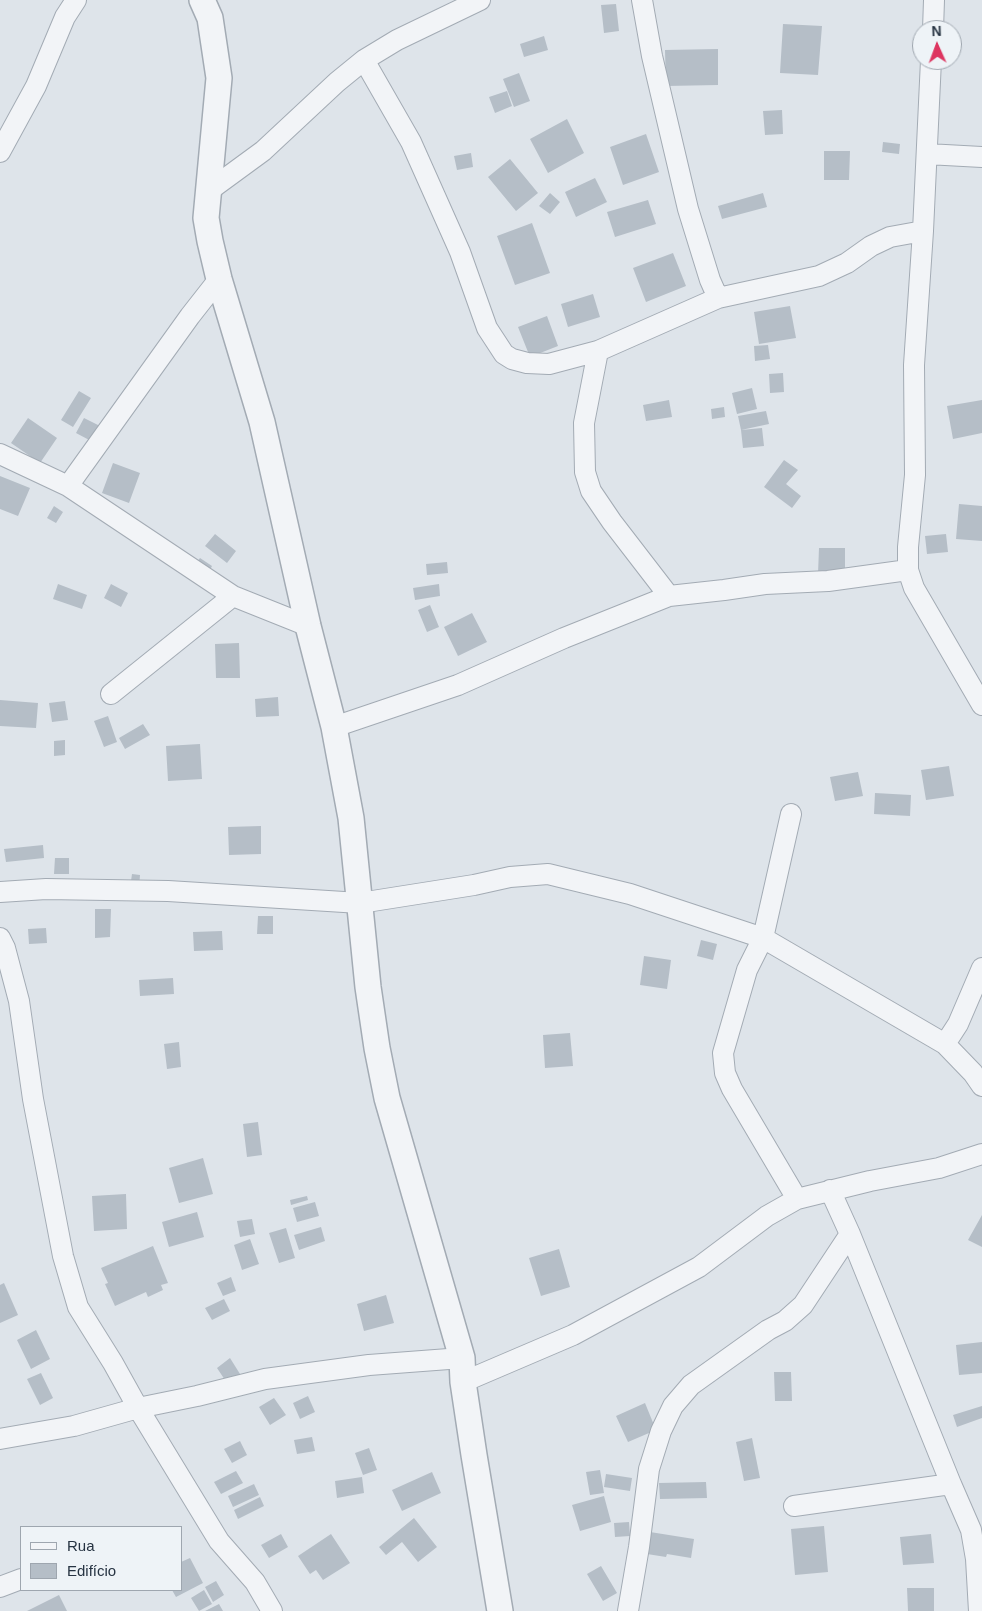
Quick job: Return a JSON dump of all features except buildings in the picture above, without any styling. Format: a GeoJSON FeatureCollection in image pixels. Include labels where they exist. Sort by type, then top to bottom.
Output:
{"type":"FeatureCollection","features":[{"type":"Feature","properties":{"kind":"street"},"geometry":{"type":"LineString","coordinates":[[0,152],[36,86],[64,17],[76,0]]}},
{"type":"Feature","properties":{"kind":"street"},"geometry":{"type":"LineString","coordinates":[[202,0],[210,18],[219,78],[206,218],[219,279],[262,422],[308,626],[334,727],[351,818],[377,1048],[387,1098],[462,1358],[463,1382],[500,1611]]}},
{"type":"Feature","properties":{"kind":"street"},"geometry":{"type":"LineString","coordinates":[[207,192],[263,151],[337,82],[364,60],[397,40],[480,0]]}},
{"type":"Feature","properties":{"kind":"street"},"geometry":{"type":"LineString","coordinates":[[642,0],[652,56],[688,209],[710,280],[718,298]]}},
{"type":"Feature","properties":{"kind":"street"},"geometry":{"type":"LineString","coordinates":[[933,20],[934,0]]}},
{"type":"Feature","properties":{"kind":"street"},"geometry":{"type":"LineString","coordinates":[[364,60],[411,142],[460,252],[487,328],[504,354],[512,359],[527,363],[549,364],[598,351],[718,298],[819,276],[846,264],[871,246],[890,237],[923,231]]}},
{"type":"Feature","properties":{"kind":"street"},"geometry":{"type":"LineString","coordinates":[[931,70],[914,364],[915,475],[908,547],[908,570],[914,588],[982,705]]}},
{"type":"Feature","properties":{"kind":"street"},"geometry":{"type":"LineString","coordinates":[[927,154],[982,157]]}},
{"type":"Feature","properties":{"kind":"street"},"geometry":{"type":"LineString","coordinates":[[68,486],[175,336],[219,279]]}},
{"type":"Feature","properties":{"kind":"street"},"geometry":{"type":"LineString","coordinates":[[598,351],[584,423],[585,472],[591,491],[612,522],[669,596]]}},
{"type":"Feature","properties":{"kind":"street"},"geometry":{"type":"LineString","coordinates":[[0,454],[68,486],[233,596],[308,626]]}},
{"type":"Feature","properties":{"kind":"street"},"geometry":{"type":"LineString","coordinates":[[334,727],[458,684],[564,638],[669,596],[765,584],[828,581],[908,570]]}},
{"type":"Feature","properties":{"kind":"street"},"geometry":{"type":"LineString","coordinates":[[111,694],[233,596]]}},
{"type":"Feature","properties":{"kind":"street"},"geometry":{"type":"LineString","coordinates":[[791,814],[763,938],[747,970],[723,1053],[725,1073],[732,1089],[797,1199]]}},
{"type":"Feature","properties":{"kind":"street"},"geometry":{"type":"LineString","coordinates":[[0,892],[46,889],[168,891],[360,902],[474,885],[510,877],[548,874],[630,894],[763,938],[945,1044],[973,1073],[982,1086]]}},
{"type":"Feature","properties":{"kind":"street"},"geometry":{"type":"LineString","coordinates":[[0,938],[5,948],[19,1001],[35,1108],[63,1256],[78,1307],[114,1362],[138,1408],[220,1541],[255,1582],[272,1611]]}},
{"type":"Feature","properties":{"kind":"street"},"geometry":{"type":"LineString","coordinates":[[945,1044],[958,1024],[982,968]]}},
{"type":"Feature","properties":{"kind":"street"},"geometry":{"type":"LineString","coordinates":[[463,1382],[573,1335],[683,1276],[699,1267],[767,1216],[797,1199],[830,1190],[939,1168],[982,1154]]}},
{"type":"Feature","properties":{"kind":"street"},"geometry":{"type":"LineString","coordinates":[[830,1190],[850,1234],[971,1530],[976,1558],[978,1611]]}},
{"type":"Feature","properties":{"kind":"street"},"geometry":{"type":"LineString","coordinates":[[628,1611],[639,1548],[649,1469],[661,1431],[673,1406],[690,1385],[768,1330],[785,1321],[803,1305],[850,1234]]}},
{"type":"Feature","properties":{"kind":"street"},"geometry":{"type":"LineString","coordinates":[[0,1439],[74,1426],[138,1408],[265,1379],[369,1365],[462,1358]]}},
{"type":"Feature","properties":{"kind":"street"},"geometry":{"type":"LineString","coordinates":[[794,1506],[951,1484]]}},
{"type":"Feature","properties":{"kind":"street"},"geometry":{"type":"LineString","coordinates":[[0,1588],[20,1579]]}}]}
